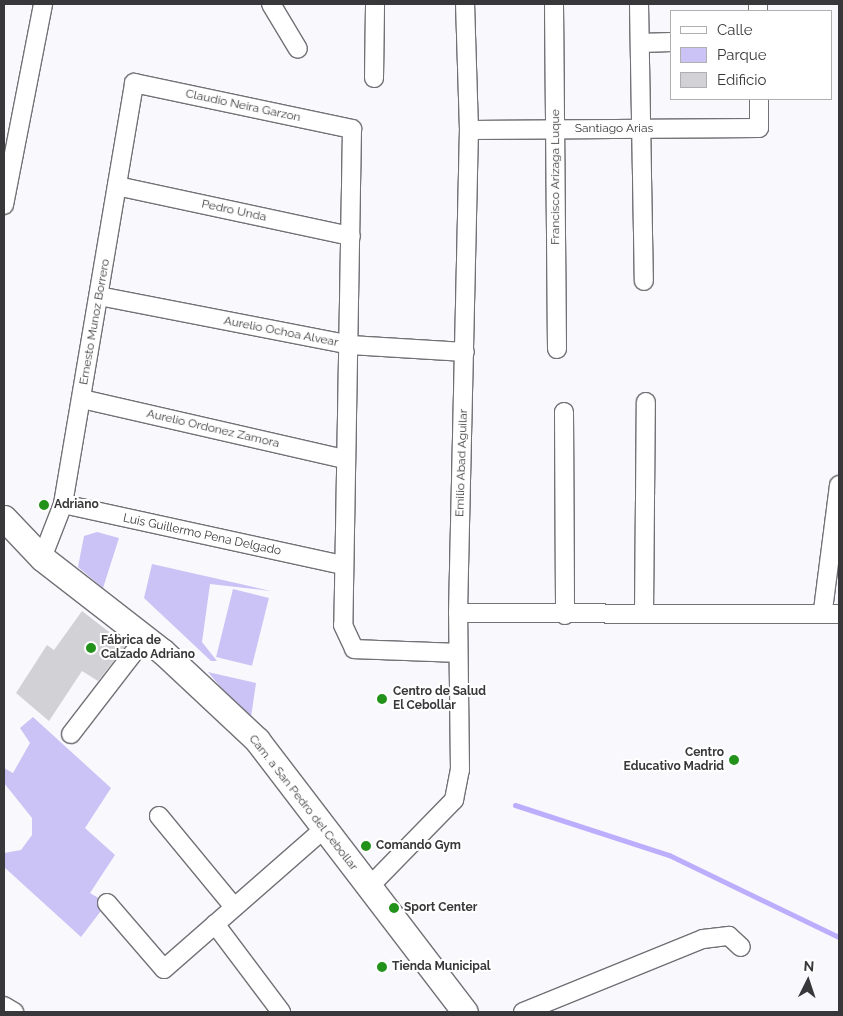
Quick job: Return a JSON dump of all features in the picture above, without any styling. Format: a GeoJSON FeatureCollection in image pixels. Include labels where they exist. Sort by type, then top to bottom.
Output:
{"type":"FeatureCollection","features":[{"type":"Feature","properties":{"kind":"street"},"geometry":{"type":"LineString","coordinates":[[4,205],[43,4]]}},
{"type":"Feature","properties":{"kind":"street"},"geometry":{"type":"LineString","coordinates":[[271,4],[298,49]]}},
{"type":"Feature","properties":{"kind":"street"},"geometry":{"type":"LineString","coordinates":[[374,78],[375,4]]}},
{"type":"Feature","properties":{"kind":"street","name":"Emilio Abad Aguilar"},"geometry":{"type":"LineString","coordinates":[[369,887],[454,800],[460,770],[458,613],[469,130],[465,4]]}},
{"type":"Feature","properties":{"kind":"street","name":"Francisco Arizaga Luque"},"geometry":{"type":"LineString","coordinates":[[554,4],[557,349]]}},
{"type":"Feature","properties":{"kind":"street"},"geometry":{"type":"LineString","coordinates":[[640,4],[640,128],[644,281]]}},
{"type":"Feature","properties":{"kind":"street"},"geometry":{"type":"LineString","coordinates":[[640,43],[670,42]]}},
{"type":"Feature","properties":{"kind":"street","name":"Claudio Neira Garzon"},"geometry":{"type":"LineString","coordinates":[[134,83],[352,129],[350,236]]}},
{"type":"Feature","properties":{"kind":"street","name":"Ernesto Munoz Borrero"},"geometry":{"type":"LineString","coordinates":[[42,558],[63,504],[100,296],[134,83]]}},
{"type":"Feature","properties":{"kind":"street","name":"Santiago Arias"},"geometry":{"type":"LineString","coordinates":[[469,130],[759,128],[759,100]]}},
{"type":"Feature","properties":{"kind":"street","name":"Pedro Unda"},"geometry":{"type":"LineString","coordinates":[[117,186],[350,236]]}},
{"type":"Feature","properties":{"kind":"street"},"geometry":{"type":"LineString","coordinates":[[350,236],[350,345],[345,459],[342,626],[354,649],[458,653]]}},
{"type":"Feature","properties":{"kind":"street","name":"Aurelio Ochoa Alvear"},"geometry":{"type":"LineString","coordinates":[[100,296],[350,345],[465,352]]}},
{"type":"Feature","properties":{"kind":"street","name":"Aurelio Ordonez Zamora"},"geometry":{"type":"LineString","coordinates":[[82,399],[345,459]]}},
{"type":"Feature","properties":{"kind":"street"},"geometry":{"type":"LineString","coordinates":[[644,613],[646,402]]}},
{"type":"Feature","properties":{"kind":"street"},"geometry":{"type":"LineString","coordinates":[[564,412],[565,615]]}},
{"type":"Feature","properties":{"kind":"street"},"geometry":{"type":"LineString","coordinates":[[458,613],[565,615],[831,612],[839,485]]}},
{"type":"Feature","properties":{"kind":"street","name":"Luis Guillermo Pena Delgado"},"geometry":{"type":"LineString","coordinates":[[63,504],[342,566]]}},
{"type":"Feature","properties":{"kind":"street","name":"Cam. a San Pedro del Cebollar"},"geometry":{"type":"LineString","coordinates":[[4,518],[42,558],[145,638],[257,740],[323,830],[465,1012]]}},
{"type":"Feature","properties":{"kind":"street"},"geometry":{"type":"LineString","coordinates":[[71,734],[145,638]]}},
{"type":"Feature","properties":{"kind":"street"},"geometry":{"type":"LineString","coordinates":[[160,816],[234,907]]}},
{"type":"Feature","properties":{"kind":"street"},"geometry":{"type":"LineString","coordinates":[[107,903],[162,969],[323,830]]}},
{"type":"Feature","properties":{"kind":"street"},"geometry":{"type":"LineString","coordinates":[[215,924],[281,1012]]}},
{"type":"Feature","properties":{"kind":"street"},"geometry":{"type":"LineString","coordinates":[[523,1012],[703,939],[729,936],[740,947]]}},
{"type":"Feature","properties":{"kind":"street"},"geometry":{"type":"LineString","coordinates":[[4,1006],[14,1012]]}},
{"type":"Feature","properties":{"kind":"green space"},"geometry":{"type":"Polygon","coordinates":[[[97,532],[119,538],[103,588],[78,567],[84,536],[97,532]]]}},
{"type":"Feature","properties":{"kind":"green space"},"geometry":{"type":"Polygon","coordinates":[[[152,564],[271,591],[210,584],[202,642],[217,661],[211,661],[144,598],[152,564]]]}},
{"type":"Feature","properties":{"kind":"green space"},"geometry":{"type":"Polygon","coordinates":[[[233,589],[269,598],[252,666],[216,657],[233,589]]]}},
{"type":"Feature","properties":{"kind":"green space"},"geometry":{"type":"Polygon","coordinates":[[[208,672],[256,683],[251,717],[223,690],[208,672]]]}},
{"type":"Feature","properties":{"kind":"green space"},"geometry":{"type":"Polygon","coordinates":[[[33,717],[111,788],[85,828],[115,855],[90,893],[107,903],[81,937],[4,867],[4,853],[21,850],[32,835],[32,818],[4,783],[4,768],[13,773],[30,743],[20,728],[33,717]]]}},
{"type":"Feature","properties":{"kind":"building"},"geometry":{"type":"Polygon","coordinates":[[[82,611],[126,645],[98,681],[82,671],[49,721],[16,693],[47,645],[54,650],[82,611]]]}},
{"type":"Feature","properties":{"kind":"waterway"},"geometry":{"type":"LineString","coordinates":[[515,805],[669,855],[839,937]]}},
{"type":"Feature","properties":{"kind":"place","name":"Adriano"},"geometry":{"type":"Point","coordinates":[44,505]}},
{"type":"Feature","properties":{"kind":"place","name":"Fábrica de Calzado Adriano"},"geometry":{"type":"Point","coordinates":[91,648]}},
{"type":"Feature","properties":{"kind":"place","name":"Centro de Salud El Cebollar"},"geometry":{"type":"Point","coordinates":[382,699]}},
{"type":"Feature","properties":{"kind":"place","name":"Centro Educativo Madrid"},"geometry":{"type":"Point","coordinates":[734,760]}},
{"type":"Feature","properties":{"kind":"place","name":"Comando Gym"},"geometry":{"type":"Point","coordinates":[366,846]}},
{"type":"Feature","properties":{"kind":"place","name":"Sport Center"},"geometry":{"type":"Point","coordinates":[394,908]}},
{"type":"Feature","properties":{"kind":"place","name":"Tienda Municipal"},"geometry":{"type":"Point","coordinates":[382,967]}}]}
